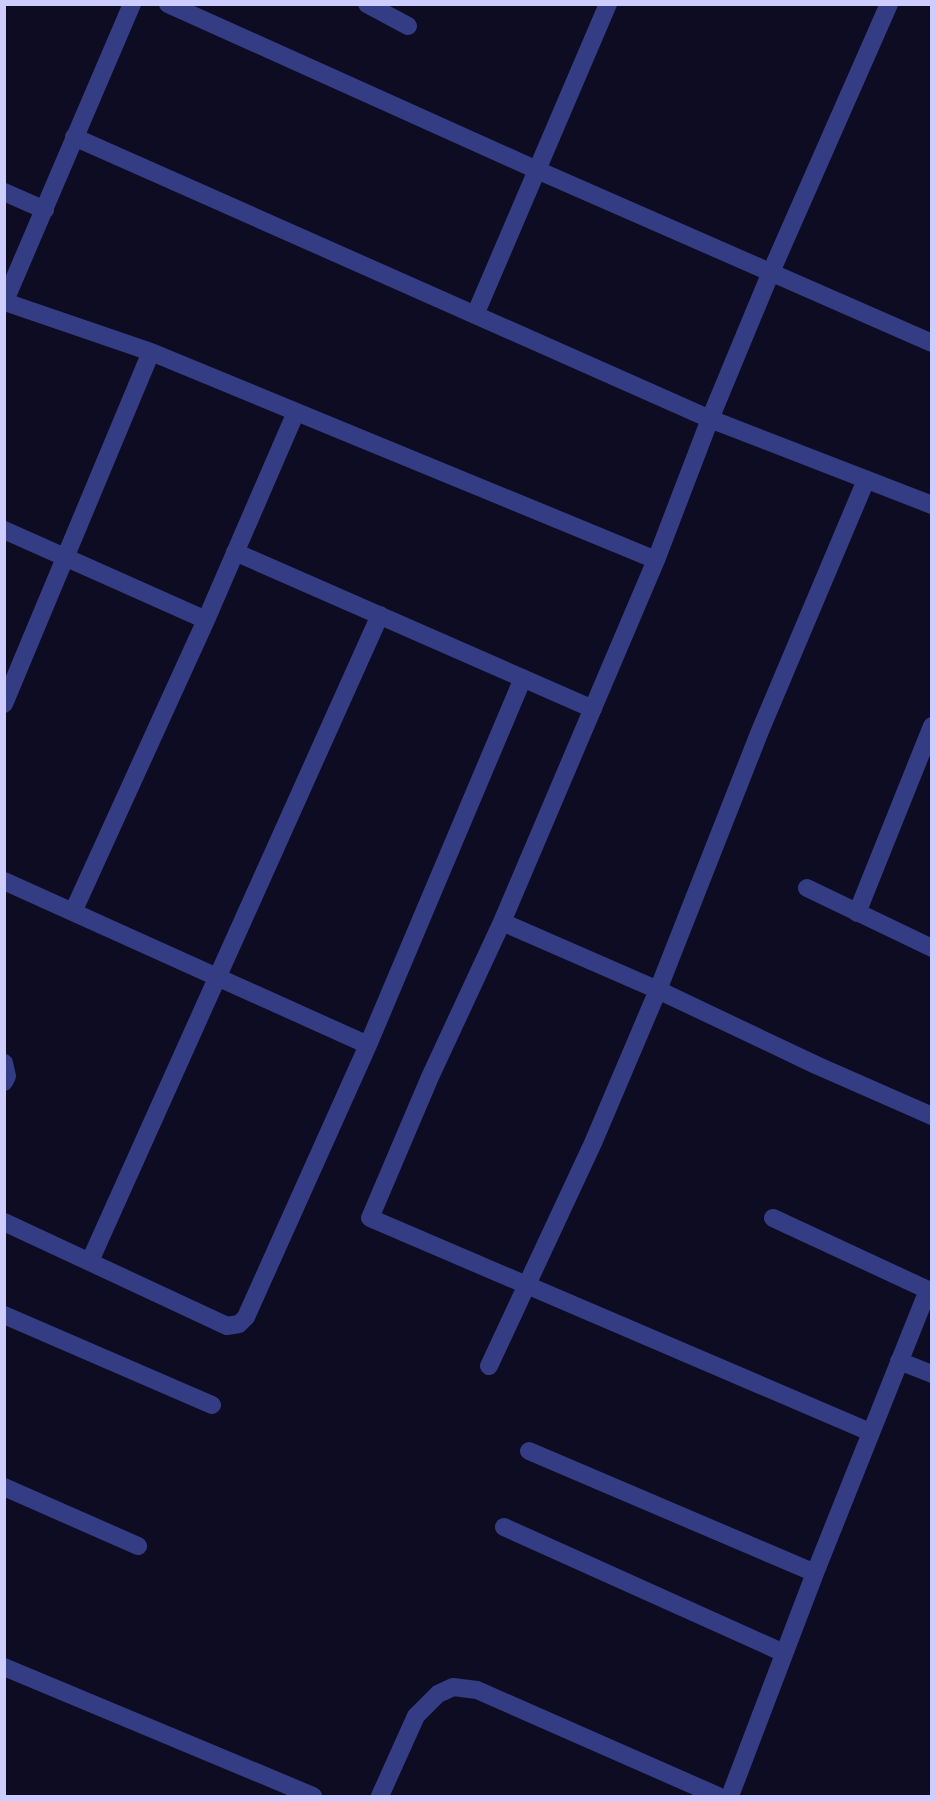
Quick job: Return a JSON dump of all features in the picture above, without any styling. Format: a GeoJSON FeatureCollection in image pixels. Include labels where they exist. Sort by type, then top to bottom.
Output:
{"type":"FeatureCollection","features":[{"type":"Feature","properties":{"kind":"street"},"geometry":{"type":"LineString","coordinates":[[132,4],[5,303],[151,352],[656,560]]}},
{"type":"Feature","properties":{"kind":"street"},"geometry":{"type":"LineString","coordinates":[[168,4],[537,170],[932,343]]}},
{"type":"Feature","properties":{"kind":"street"},"geometry":{"type":"LineString","coordinates":[[367,4],[408,26]]}},
{"type":"Feature","properties":{"kind":"street"},"geometry":{"type":"LineString","coordinates":[[475,315],[608,4]]}},
{"type":"Feature","properties":{"kind":"street"},"geometry":{"type":"LineString","coordinates":[[870,1432],[370,1218],[430,1077],[502,922],[656,560],[710,419],[771,272],[889,4]]}},
{"type":"Feature","properties":{"kind":"street"},"geometry":{"type":"LineString","coordinates":[[74,137],[710,419],[932,505]]}},
{"type":"Feature","properties":{"kind":"street"},"geometry":{"type":"LineString","coordinates":[[4,192],[45,210]]}},
{"type":"Feature","properties":{"kind":"street"},"geometry":{"type":"LineString","coordinates":[[4,704],[151,352]]}},
{"type":"Feature","properties":{"kind":"street"},"geometry":{"type":"LineString","coordinates":[[73,912],[206,620],[296,412]]}},
{"type":"Feature","properties":{"kind":"street"},"geometry":{"type":"LineString","coordinates":[[489,1366],[593,1143],[658,990],[760,731],[866,480]]}},
{"type":"Feature","properties":{"kind":"street"},"geometry":{"type":"LineString","coordinates":[[4,530],[206,620]]}},
{"type":"Feature","properties":{"kind":"street"},"geometry":{"type":"LineString","coordinates":[[235,552],[593,708]]}},
{"type":"Feature","properties":{"kind":"street"},"geometry":{"type":"LineString","coordinates":[[90,1261],[380,615]]}},
{"type":"Feature","properties":{"kind":"street"},"geometry":{"type":"LineString","coordinates":[[4,1222],[227,1326],[239,1324],[246,1317],[368,1045],[523,678]]}},
{"type":"Feature","properties":{"kind":"street"},"geometry":{"type":"LineString","coordinates":[[857,913],[928,749],[932,726]]}},
{"type":"Feature","properties":{"kind":"street"},"geometry":{"type":"LineString","coordinates":[[4,881],[368,1045]]}},
{"type":"Feature","properties":{"kind":"street"},"geometry":{"type":"LineString","coordinates":[[807,888],[932,948]]}},
{"type":"Feature","properties":{"kind":"street"},"geometry":{"type":"LineString","coordinates":[[502,922],[658,990],[816,1065],[932,1116]]}},
{"type":"Feature","properties":{"kind":"street"},"geometry":{"type":"LineString","coordinates":[[4,1064],[7,1076],[4,1082]]}},
{"type":"Feature","properties":{"kind":"street"},"geometry":{"type":"LineString","coordinates":[[730,1797],[870,1432],[930,1287],[773,1218]]}},
{"type":"Feature","properties":{"kind":"street"},"geometry":{"type":"LineString","coordinates":[[4,1315],[212,1405]]}},
{"type":"Feature","properties":{"kind":"street"},"geometry":{"type":"LineString","coordinates":[[899,1362],[932,1374]]}},
{"type":"Feature","properties":{"kind":"street"},"geometry":{"type":"LineString","coordinates":[[529,1450],[815,1573]]}},
{"type":"Feature","properties":{"kind":"street"},"geometry":{"type":"LineString","coordinates":[[4,1487],[138,1546]]}},
{"type":"Feature","properties":{"kind":"street"},"geometry":{"type":"LineString","coordinates":[[504,1527],[784,1653]]}},
{"type":"Feature","properties":{"kind":"street"},"geometry":{"type":"LineString","coordinates":[[4,1667],[313,1797]]}},
{"type":"Feature","properties":{"kind":"street"},"geometry":{"type":"LineString","coordinates":[[380,1797],[416,1716],[438,1694],[453,1687],[477,1690],[718,1797]]}}]}
